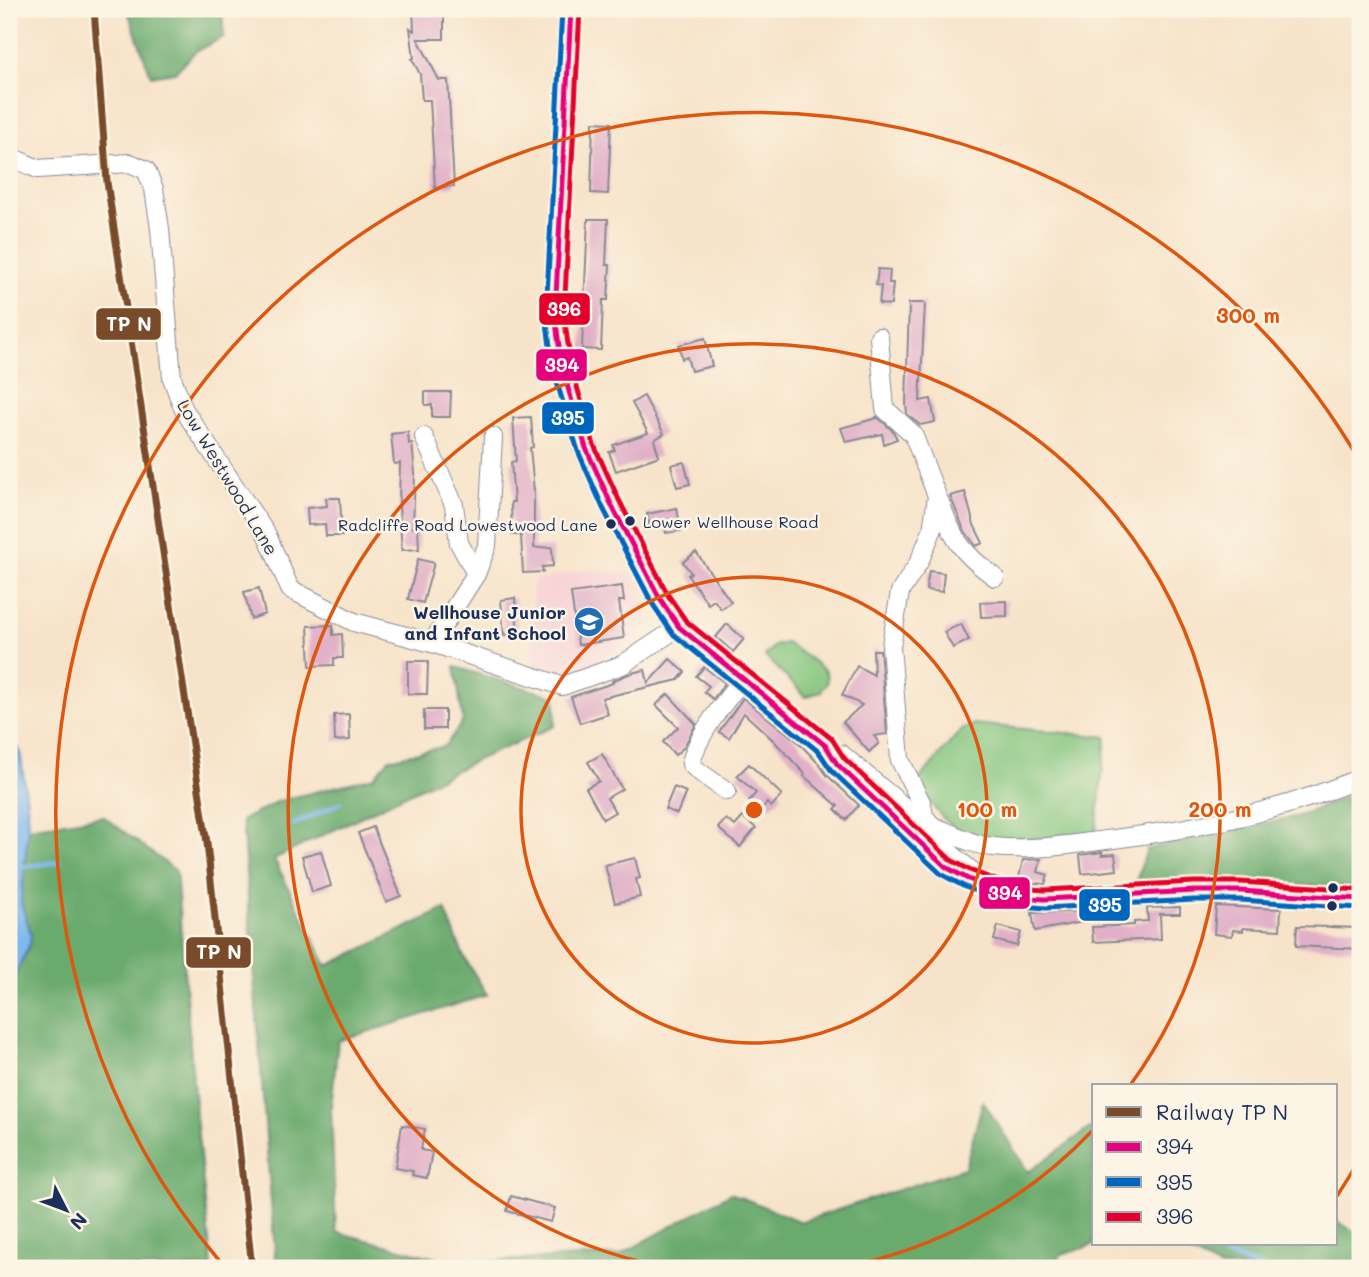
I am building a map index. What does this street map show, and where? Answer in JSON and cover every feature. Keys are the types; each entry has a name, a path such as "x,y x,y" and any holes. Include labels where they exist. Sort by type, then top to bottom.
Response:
{"street":[{"path":"571,9 555,315 562,368 586,449 660,599 679,626 826,746 865,772 910,812 972,844 1040,848 1134,836 1242,817 1324,794 1360,778"},
{"name":"Low Westwood Lane","path":"9,156 38,169 130,163 146,170 154,190 160,229 172,378 184,410 267,535 290,589 354,622 432,643 562,685 622,664 679,626"},
{"path":"879,337 885,409 913,434 950,530 970,560 995,577"},
{"path":"432,643 476,573 486,546 493,437"},
{"path":"425,438 454,505 459,543 476,573"},
{"path":"937,495 932,531 919,562 900,592 891,646 900,760 939,842 991,887"},
{"path":"727,791 691,764 697,747 718,713 743,680"},
{"path":"826,746 837,764 946,867 1015,897 1045,899 1241,891 1360,899"}],"shaded area":[{"name":"Wellhouse Junior and Infant School","path":"584,570 630,573 636,581 645,613 645,626 635,639 582,674 555,672 532,666 533,581"}],"green space":[{"path":"127,9 222,9 224,37 196,51 175,72 151,76"},
{"path":"786,643 826,672 827,683 821,691 806,697 765,656 774,646"},
{"path":"455,667 556,697 555,726 481,758 274,859 327,966 445,909 463,955 487,995 338,1041 331,1108 336,1232 455,1263 620,1255 731,1193 801,1222 965,1168 983,1101 1028,1172 1092,1128 1092,1246 1061,1254 1055,1268 276,1268 242,820 279,801 374,777 389,759 445,746 463,721"},
{"path":"974,724 1106,737 1096,832 1001,840 965,833 951,825 932,805 918,781 960,731"},
{"path":"1360,791 1360,887 1135,884 1147,849 1299,816"},
{"path":"103,816 176,871 196,1117 212,1268 9,1268 9,1032 17,970 30,944 31,934 21,903 28,828"},
{"path":"1338,1221 1360,1236 1360,1268 1220,1268 1176,1246 1338,1246"}],"water":[{"path":"9,739 20,751 27,803 28,828 21,903 31,934 30,944 17,970 9,1032"}],"building":[{"path":"413,9 444,9 444,39 418,39 439,80 448,80 454,186 435,188 430,100 422,100 420,74 412,59 410,28 414,31"},
{"path":"593,122 611,123 608,194 591,193"},
{"path":"588,219 608,219 606,265 610,265 608,300 603,300 601,350 582,349"},
{"path":"878,269 890,270 889,283 893,283 891,305 879,304 881,286 876,285"},
{"path":"909,303 925,303 920,401 931,399 935,422 920,425 907,414 906,404"},
{"path":"705,338 712,366 691,371 687,357 682,359 679,345"},
{"path":"425,392 451,392 450,417 432,417 432,405 425,405"},
{"path":"644,396 664,434 654,440 659,456 616,471 609,452 615,450 613,445 648,433 632,403"},
{"path":"876,416 893,431 897,439 884,444 882,434 846,442 841,428 877,418"},
{"path":"531,417 534,548 552,547 553,566 542,567 543,572 523,573 521,535 512,535 511,502 514,502 511,462 516,461 513,418"},
{"path":"408,432 415,473 413,528 418,527 419,549 402,550 400,463 394,464 391,434"},
{"path":"684,462 690,484 677,487 671,465"},
{"path":"965,492 974,525 983,543 976,546 964,530 950,496"},
{"path":"326,498 340,498 342,536 326,536 325,524 308,525 307,508 327,506"},
{"path":"677,508 681,531 666,533 665,525 650,528 647,514"},
{"path":"696,552 731,602 721,609 714,600 708,604 688,575 691,573 683,562"},
{"path":"418,559 434,563 423,603 408,599"},
{"path":"929,571 944,573 942,592 926,590"},
{"path":"622,586 624,601 619,601 624,638 578,645 571,593"},
{"path":"259,588 265,614 251,619 244,592"},
{"path":"515,598 518,634 504,635 501,600"},
{"path":"1007,601 1007,616 981,617 980,602"},
{"path":"727,624 744,639 733,652 716,637"},
{"path":"961,624 969,640 953,648 944,632"},
{"path":"333,625 333,635 342,634 343,658 334,658 334,665 310,666 308,626"},
{"path":"873,650 880,650 887,734 874,736 879,743 869,752 843,722 862,705 842,695 857,666 874,675"},
{"path":"670,659 685,672 678,680 602,698 608,714 580,723 571,697 645,670 648,683"},
{"path":"408,661 428,661 427,694 408,694"},
{"path":"704,667 725,683 713,699 704,692 709,686 696,676"},
{"path":"668,694 696,724 684,747 675,755 663,742 678,727 656,705"},
{"path":"743,698 798,742 827,775 859,805 846,820 835,809 838,806 804,776 774,741 744,713 729,738 719,732"},
{"path":"424,710 445,710 445,729 424,729"},
{"path":"349,714 350,740 335,741 334,715"},
{"path":"602,754 622,789 607,798 615,812 603,819 586,788 599,781 588,762"},
{"path":"749,764 782,795 771,807 767,803 760,811 749,801 756,793 737,776"},
{"path":"674,787 686,792 677,814 665,809"},
{"path":"743,817 756,828 740,847 718,828 726,819 735,826"},
{"path":"373,827 401,896 386,902 358,833"},
{"path":"321,851 331,886 312,892 302,856"},
{"path":"1102,852 1102,855 1115,854 1117,870 1082,874 1080,855"},
{"path":"635,858 640,878 636,879 640,897 615,903 605,865"},
{"path":"1041,859 1038,872 1048,875 1045,884 1018,882 1023,860"},
{"path":"1216,906 1281,909 1280,930 1243,928 1243,931 1233,930 1232,936 1214,934"},
{"path":"1180,907 1180,914 1160,914 1161,939 1093,942 1092,927 1134,925 1134,922 1148,921 1147,908"},
{"path":"1098,911 1099,919 1035,931 1032,913"},
{"path":"998,926 1021,932 1017,946 994,940"},
{"path":"1297,926 1360,928 1360,949 1296,946"},
{"path":"402,1125 425,1129 421,1150 432,1152 427,1178 412,1175 413,1171 395,1168"},
{"path":"511,1196 555,1208 551,1222 507,1211"}],"waterway":[{"path":"294,824 340,803"},
{"path":"19,867 60,862"},
{"path":"1199,1246 1262,1268"}],"transit line":[{"path":"94,9 107,182 207,843 252,1268"},
{"name":"395","path":"562,9 546,315 553,370 578,451 603,508 652,603 672,633 819,752 831,770 941,874 965,887 1013,905 1045,908 1194,900 1241,900 1359,908"},
{"name":"394","path":"571,9 555,315 562,368 586,448 611,504 660,599 679,627 826,746 837,764 946,867 968,879 1015,897 1045,899 1194,891 1241,891 1360,899"},
{"name":"396","path":"580,9 564,315 571,366 594,445 668,595 686,621 832,739 844,758 951,860 972,871 1017,888 1045,890 1194,882 1241,882 1360,890"}],"place":[{"name":"Lower Wellhouse Road","path":"630,521"},
{"name":"Radcliffe Road Lowestwood Lane","path":"611,524"},
{"name":"Wellhouse Junior and Infant School","path":"589,622"}]}
